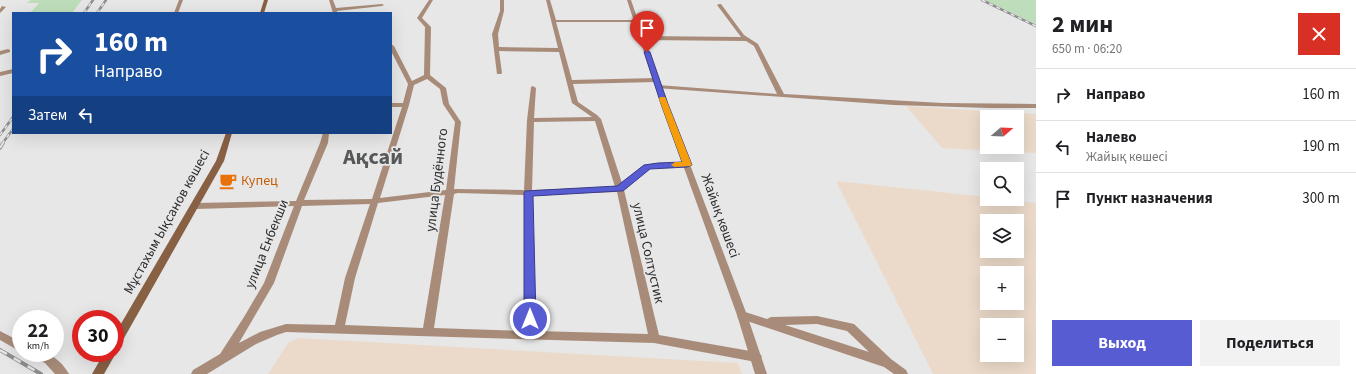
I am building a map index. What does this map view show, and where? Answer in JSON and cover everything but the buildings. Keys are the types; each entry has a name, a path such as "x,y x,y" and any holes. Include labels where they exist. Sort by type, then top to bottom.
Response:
{"main road":[{"path":"262,12 266,0"},
{"name":"Мұстахым Ықсанов көшесі","path":"124,329 196,206 220,161 229,134"},
{"path":"99,374 105,362"}],"street":[{"path":"176,12 181,0"},
{"path":"331,0 335,11 382,2 380,12"},
{"path":"411,84 427,76 428,27 419,18 431,0"},
{"path":"499,73 495,34 502,11 502,0"},
{"path":"548,0 575,103 598,119"},
{"name":"Жайық көшесі","path":"629,0 657,83 742,314 762,374"},
{"path":"719,5 742,36 756,45 782,95"},
{"path":"0,12 4,7"},
{"path":"554,21 637,22"},
{"path":"642,38 747,39"},
{"path":"339,329 350,278 406,105 411,84 392,48"},
{"path":"497,50 562,50"},
{"path":"0,53 8,51"},
{"path":"0,74 12,71"},
{"name":"улица Будённого","path":"427,76 443,88 446,104 457,119 450,191 428,333"},
{"path":"569,82 657,83 782,95 916,104 985,107 1036,106"},
{"path":"530,335 529,193 530,120 533,88"},
{"path":"392,105 406,105"},
{"path":"530,120 598,119"},
{"name":"улица Солтустик","path":"598,119 620,189 654,339"},
{"name":"улица Енбекши","path":"223,359 248,320 268,283 324,143 326,134"},
{"path":"196,206 375,200 450,191 529,193 620,189 647,167 658,165 687,165"},
{"path":"742,314 888,363"},
{"path":"765,321 817,320 850,327 888,363 902,374"},
{"path":"197,374 258,338 274,330 286,328 654,339 756,357"},
{"path":"0,335 12,342"},
{"path":"50,362 63,374"}],"shaded area":[{"path":"906,106 980,111 980,150 942,148"},
{"path":"1024,113 1036,114 1036,153 1024,152"},
{"path":"836,181 980,196 980,206 1024,206 1024,202 1036,203 1036,374 933,374"},
{"path":"299,338 738,363 742,374 268,374 289,342"}],"green space":[{"path":"31,0 82,0 73,12 31,12 39,3 27,3"},
{"path":"985,0 1036,0 1036,24"}],"railway":[{"path":"85,12 93,0"},
{"path":"98,12 106,0"},
{"path":"982,0 1036,26"},
{"path":"0,135 12,118"},
{"path":"2,144 12,130"},
{"path":"0,148 3,143"},
{"path":"0,350 41,374"}],"slow traffic":[{"path":"662,99 687,165 675,165"}],"place":[{"name":"Купец","path":"228,181"}],"district":[{"name":"Ақсай","path":"373,157"}],"route":[{"path":"530,319 529,193 620,189 647,167 658,165 687,165 664,104 647,52"}]}
